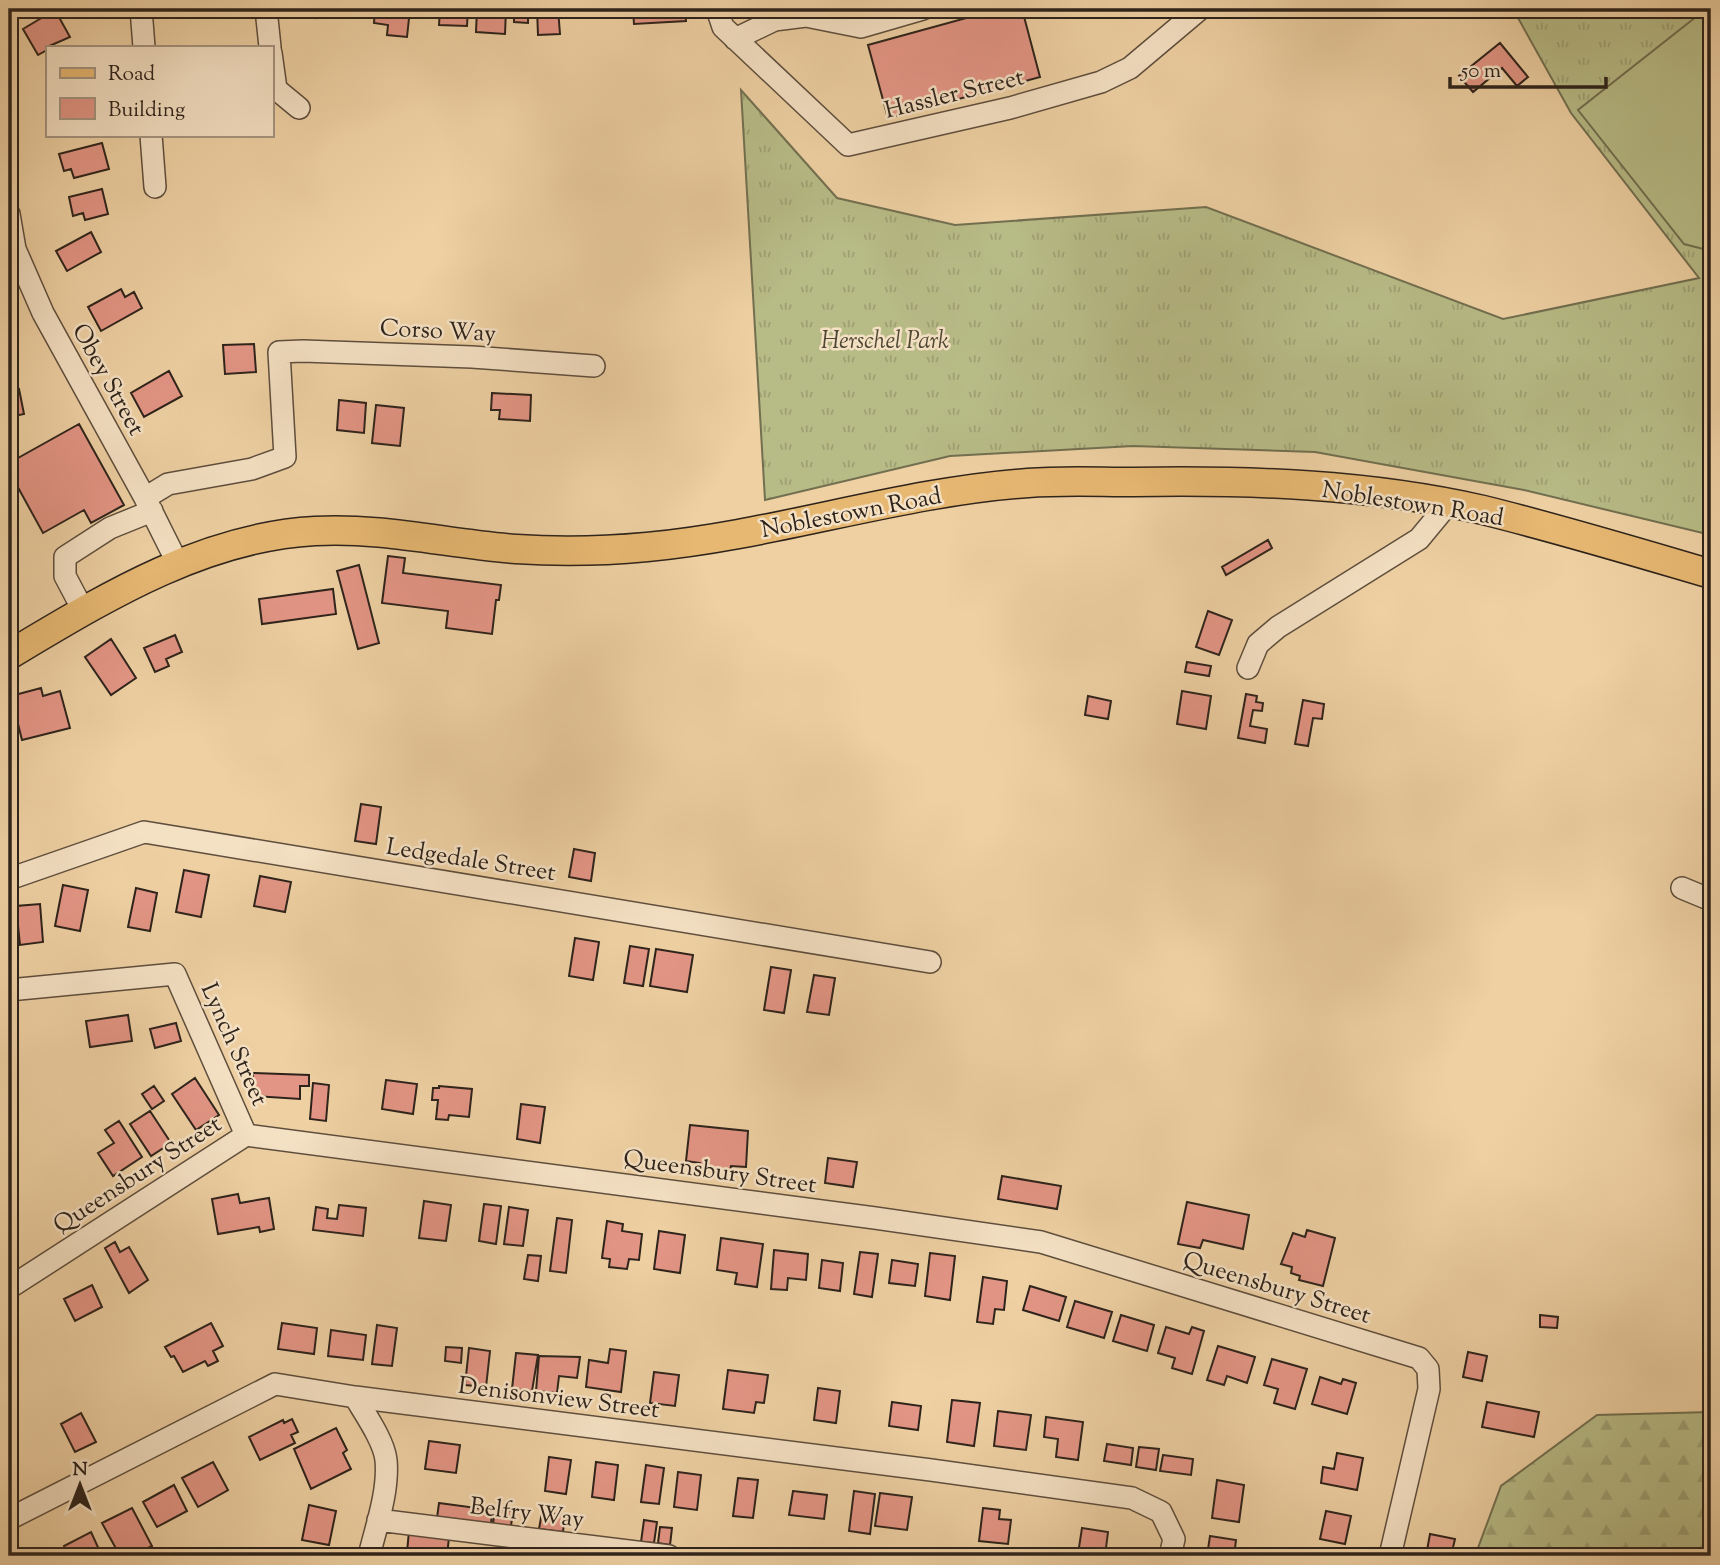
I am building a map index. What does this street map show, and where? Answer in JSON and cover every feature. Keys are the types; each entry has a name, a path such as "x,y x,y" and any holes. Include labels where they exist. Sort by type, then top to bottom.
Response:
{"main road":[{"name":"Noblestown Road","path":"9,655 83,610 178,564 240,542 315,531 418,536 515,549 584,551 648,547 717,538 953,492 1029,483 1191,481 1290,484 1368,491 1494,513 1711,574"}],"street":[{"path":"141,9 144,46"},
{"path":"266,9 270,46"},
{"path":"717,9 723,27 735,39 799,9"},
{"path":"774,20 806,16 861,27 923,9"},
{"name":"Hassler Street","path":"735,39 848,145 1010,108 1101,82 1130,68 1200,9"},
{"path":"273,67 276,89 299,107"},
{"path":"151,136 155,187"},
{"name":"Obey Street","path":"9,214 15,249 43,313 178,564"},
{"name":"Corso Way","path":"148,505 168,484 252,468 285,457 279,352 472,356 594,366"},
{"path":"1248,668 1258,644 1278,627 1419,540 1448,504"},
{"path":"83,610 65,576 65,557 148,505"},
{"name":"Ledgedale Street","path":"9,879 144,832 930,962"},
{"path":"1682,888 1711,900"},
{"name":"Lynch Street","path":"9,990 175,974 246,1135"},
{"name":"Queensbury Street","path":"9,1288 246,1135 1041,1242 1419,1358 1428,1369 1429,1389 1391,1556"},
{"name":"Denisonview Street","path":"9,1519 275,1384 355,1397 1132,1498 1161,1512 1174,1539 1170,1556"},
{"path":"355,1397 373,1428 386,1459 384,1489 369,1556"},
{"name":"Belfry Way","path":"378,1520 669,1556"}],"green space":[{"name":"Herschel Park","path":"1513,9 1711,9 1711,535 1524,490 1315,452 1133,446 950,456 765,500 741,90 837,198 955,225 1206,207 1503,319 1699,278 1571,113"},
{"path":"1706,9 1711,9 1711,251 1684,244 1578,110"},
{"path":"1711,1412 1711,1556 1475,1556 1501,1486 1597,1415"}],"building":[{"path":"295,9 317,9 316,18 294,15"},
{"path":"331,9 360,9 360,13"},
{"path":"375,9 410,9 407,37 387,35 388,25 374,23"},
{"path":"440,9 468,9 467,26 439,25"},
{"path":"477,9 506,9 505,34 476,32"},
{"path":"514,9 528,9 528,23 514,22"},
{"path":"537,9 558,9 560,34 538,35"},
{"path":"633,9 685,9 686,21 634,24"},
{"path":"999,9 1022,9 1040,77 888,118 868,45"},
{"path":"55,10 70,37 46,46 46,51 38,55 23,29"},
{"path":"1500,43 1528,77 1517,86 1502,68 1473,92 1459,76"},
{"path":"102,143 109,169 74,178 71,169 64,171 59,154"},
{"path":"102,189 108,214 85,220 83,213 73,216 69,197"},
{"path":"91,232 101,252 67,271 56,251"},
{"path":"121,289 125,297 134,292 142,308 101,331 88,307"},
{"path":"254,344 256,372 225,374 223,345"},
{"path":"169,371 182,396 144,417 131,393"},
{"path":"19,389 24,414 9,417 9,391"},
{"path":"492,393 531,395 530,421 499,419 500,410 491,410"},
{"path":"339,400 366,403 364,433 337,430"},
{"path":"376,405 404,408 400,446 372,443"},
{"path":"79,424 124,505 91,523 84,510 43,533 9,471 9,463"},
{"path":"1268,540 1272,548 1226,575 1222,567"},
{"path":"388,556 405,558 403,573 501,585 499,600 496,600 492,634 446,628 448,611 382,603"},
{"path":"359,565 379,643 358,649 337,571"},
{"path":"333,589 336,614 262,624 259,599"},
{"path":"1208,611 1232,620 1219,655 1196,647"},
{"path":"175,635 182,652 166,659 169,666 155,672 144,648"},
{"path":"111,639 136,678 111,695 85,657"},
{"path":"1187,662 1211,666 1209,676 1185,672"},
{"path":"41,688 43,696 60,691 70,728 22,740 11,696"},
{"path":"1182,691 1211,696 1206,729 1177,724"},
{"path":"1246,694 1257,696 1256,702 1263,703 1262,711 1253,710 1250,726 1267,729 1265,743 1238,738"},
{"path":"1088,696 1111,701 1108,719 1085,715"},
{"path":"1303,700 1324,704 1322,719 1313,718 1308,746 1295,744"},
{"path":"361,804 381,807 376,844 355,841"},
{"path":"574,849 595,853 591,881 569,877"},
{"path":"184,870 209,875 201,917 176,912"},
{"path":"260,876 291,882 285,912 254,906"},
{"path":"63,885 88,890 80,931 55,926"},
{"path":"136,888 157,893 150,931 128,927"},
{"path":"40,904 43,942 20,945 16,906"},
{"path":"9,936 16,961 9,963"},
{"path":"575,938 599,942 593,980 569,976"},
{"path":"630,946 649,949 643,986 624,983"},
{"path":"656,949 693,955 687,992 650,986"},
{"path":"771,967 791,970 784,1013 764,1010"},
{"path":"814,975 835,978 829,1015 807,1012"},
{"path":"128,1015 132,1041 90,1047 86,1021"},
{"path":"176,1023 181,1041 155,1048 150,1029"},
{"path":"253,1073 309,1075 309,1086 300,1086 300,1099 253,1096"},
{"path":"195,1078 219,1115 196,1130 172,1094"},
{"path":"386,1080 417,1084 413,1114 382,1109"},
{"path":"313,1083 329,1085 326,1121 310,1119"},
{"path":"154,1086 164,1101 152,1109 142,1094"},
{"path":"439,1086 472,1089 469,1117 449,1115 448,1120 436,1119 438,1100 432,1100 433,1088"},
{"path":"521,1104 545,1107 540,1143 517,1139"},
{"path":"150,1111 171,1143 151,1156 130,1124"},
{"path":"119,1121 142,1157 113,1176 98,1153 114,1143 105,1130"},
{"path":"690,1125 748,1131 746,1167 731,1166 730,1171 699,1168 700,1163 686,1161"},
{"path":"828,1158 857,1162 853,1187 825,1183"},
{"path":"1002,1176 1061,1186 1057,1209 998,1199"},
{"path":"238,1194 240,1203 269,1198 274,1229 260,1232 259,1227 218,1234 212,1199"},
{"path":"424,1201 451,1205 446,1241 419,1238"},
{"path":"1187,1202 1249,1215 1243,1249 1203,1240 1200,1248 1178,1244"},
{"path":"484,1204 501,1206 496,1244 479,1241"},
{"path":"339,1205 366,1208 363,1236 313,1230 316,1207 328,1209 327,1218 337,1219"},
{"path":"509,1207 528,1210 523,1246 504,1244"},
{"path":"557,1218 572,1220 566,1273 550,1271"},
{"path":"607,1221 623,1224 622,1231 642,1234 639,1260 629,1259 627,1269 609,1267 610,1259 602,1258"},
{"path":"1307,1230 1335,1238 1323,1286 1299,1280 1300,1276 1291,1273 1292,1267 1281,1264 1293,1233 1305,1237"},
{"path":"659,1231 685,1235 680,1273 654,1269"},
{"path":"9,1235 14,1236 12,1256 9,1255"},
{"path":"721,1238 763,1244 757,1287 735,1284 737,1273 717,1270"},
{"path":"115,1242 120,1252 129,1247 148,1280 129,1293 105,1248"},
{"path":"774,1250 808,1254 806,1280 788,1278 787,1290 771,1289"},
{"path":"860,1252 878,1254 872,1297 854,1294"},
{"path":"930,1253 955,1256 950,1300 925,1296"},
{"path":"528,1255 541,1256 538,1281 524,1279"},
{"path":"822,1260 843,1263 840,1291 819,1288"},
{"path":"892,1260 918,1264 915,1286 889,1283"},
{"path":"983,1277 1007,1281 1004,1310 995,1309 993,1324 977,1322"},
{"path":"92,1285 102,1307 75,1321 64,1299"},
{"path":"1030,1286 1066,1297 1059,1321 1023,1310"},
{"path":"1075,1301 1112,1312 1104,1338 1067,1327"},
{"path":"1121,1315 1154,1325 1147,1351 1113,1341"},
{"path":"1540,1315 1558,1317 1557,1328 1540,1327"},
{"path":"211,1323 223,1346 213,1351 218,1361 208,1366 205,1361 183,1372 165,1347"},
{"path":"282,1323 317,1328 314,1354 278,1349"},
{"path":"377,1325 397,1328 392,1366 372,1364"},
{"path":"1166,1327 1189,1334 1192,1327 1204,1331 1192,1374 1172,1368 1175,1358 1158,1353"},
{"path":"331,1330 366,1335 363,1360 328,1356"},
{"path":"1218,1346 1255,1357 1247,1383 1227,1376 1224,1385 1207,1380"},
{"path":"446,1347 462,1348 461,1363 445,1361"},
{"path":"469,1348 490,1351 486,1387 465,1385"},
{"path":"610,1349 626,1351 621,1392 586,1387 589,1360 608,1363"},
{"path":"1468,1352 1487,1356 1482,1381 1463,1377"},
{"path":"516,1353 538,1355 532,1391 512,1389"},
{"path":"539,1356 580,1357 577,1378 559,1376 557,1393 536,1391"},
{"path":"1272,1359 1307,1369 1295,1409 1274,1403 1278,1389 1264,1385"},
{"path":"728,1370 768,1375 764,1403 756,1402 754,1413 723,1409"},
{"path":"654,1372 679,1375 675,1406 650,1403"},
{"path":"1320,1377 1341,1384 1343,1379 1356,1383 1347,1414 1312,1404"},
{"path":"818,1388 840,1391 836,1423 814,1420"},
{"path":"952,1400 980,1403 974,1446 947,1442"},
{"path":"892,1402 921,1406 918,1430 889,1426"},
{"path":"1487,1402 1539,1412 1534,1437 1482,1427"},
{"path":"998,1411 1031,1415 1026,1450 994,1446"},
{"path":"81,1413 96,1442 75,1452 61,1424"},
{"path":"1046,1417 1083,1422 1078,1460 1056,1457 1058,1439 1044,1437"},
{"path":"292,1419 298,1432 291,1435 295,1443 260,1460 249,1437 283,1420 284,1423"},
{"path":"336,1428 347,1450 343,1453 351,1469 311,1489 294,1449"},
{"path":"429,1441 460,1445 456,1473 425,1469"},
{"path":"1107,1444 1133,1448 1131,1465 1104,1461"},
{"path":"1139,1447 1159,1449 1156,1470 1136,1467"},
{"path":"1337,1453 1363,1458 1357,1490 1321,1483 1323,1467 1334,1469"},
{"path":"1163,1455 1193,1459 1191,1475 1160,1471"},
{"path":"549,1457 571,1460 566,1494 545,1491"},
{"path":"213,1462 228,1490 198,1507 182,1478"},
{"path":"596,1462 618,1465 614,1500 592,1497"},
{"path":"646,1465 664,1468 659,1504 641,1502"},
{"path":"678,1472 701,1475 697,1510 674,1507"},
{"path":"738,1478 758,1480 753,1518 733,1516"},
{"path":"1217,1480 1244,1485 1239,1522 1212,1518"},
{"path":"174,1485 187,1511 157,1527 143,1502"},
{"path":"793,1491 827,1495 824,1519 789,1515"},
{"path":"854,1491 875,1494 870,1534 849,1531"},
{"path":"880,1493 912,1497 907,1530 875,1526"},
{"path":"439,1503 492,1510 491,1525 437,1518"},
{"path":"309,1505 336,1511 329,1545 302,1540"},
{"path":"132,1508 152,1546 132,1556 120,1556 102,1523"},
{"path":"983,1508 1000,1510 999,1519 1011,1520 1008,1544 979,1541"},
{"path":"495,1509 513,1511 511,1526 493,1524"},
{"path":"1326,1511 1351,1516 1345,1544 1320,1539"},
{"path":"542,1512 565,1515 563,1532 539,1529"},
{"path":"644,1520 657,1522 654,1543 641,1542"},
{"path":"660,1527 672,1528 670,1545 658,1543"},
{"path":"1082,1528 1108,1532 1105,1556 1078,1554"},
{"path":"409,1531 449,1537 447,1556 407,1552"},
{"path":"91,1532 102,1556 69,1556 64,1546"},
{"path":"1430,1534 1455,1539 1451,1556 1426,1556"},
{"path":"1210,1536 1236,1540 1234,1556 1207,1556"}]}
